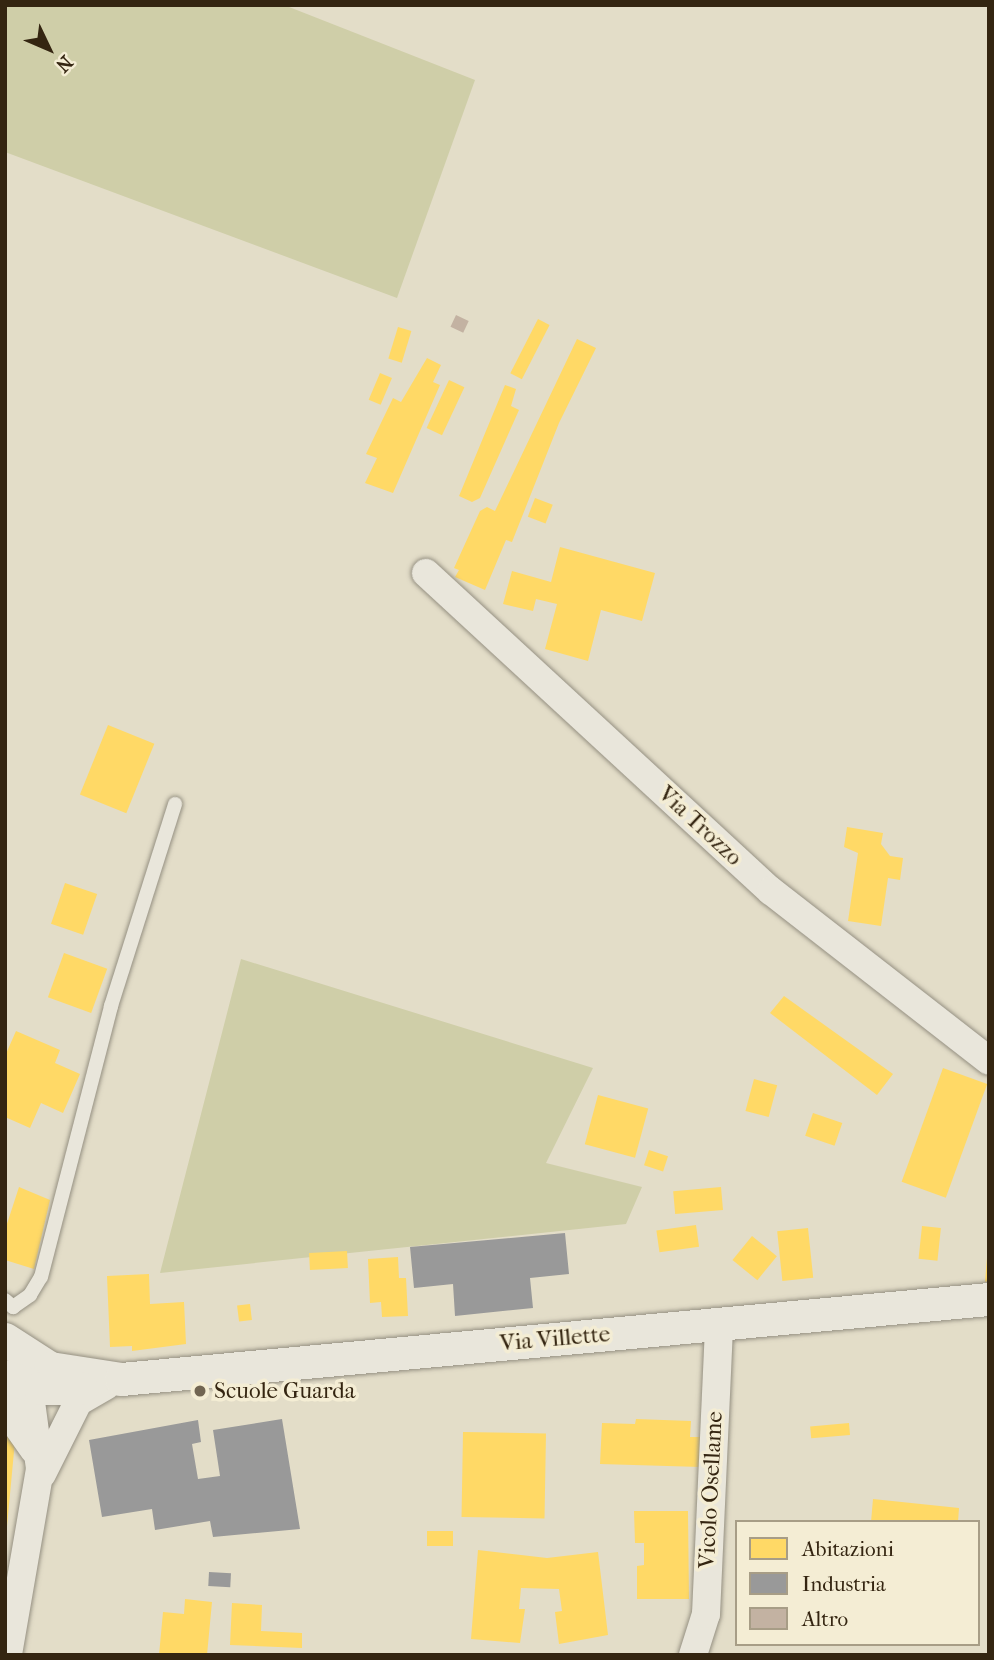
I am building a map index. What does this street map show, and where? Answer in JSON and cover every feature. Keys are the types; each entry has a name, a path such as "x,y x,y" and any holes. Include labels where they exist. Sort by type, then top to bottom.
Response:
{"street":[{"name":"Via Trozzo","path":"426,573 771,891 989,1061"},
{"name":"Via Villette","path":"5,1376 40,1388 72,1390 124,1378 989,1299"},
{"name":"Vicolo Osellame","path":"693,1655 706,1614 719,1324"},
{"name":"Via Villette","path":"5,1339 50,1368 124,1378"},
{"path":"40,1474 78,1402 93,1390 124,1378"},
{"path":"5,1385 31,1402 40,1474 8,1655"},
{"path":"5,1409 19,1423 40,1474"}],"lane":[{"path":"5,1300 13,1307 30,1295 41,1277 107,1019 175,804"}],"green space":[{"path":"5,5 284,5 475,80 397,298 5,152"},
{"path":"241,959 593,1068 546,1163 642,1187 626,1224 160,1273"}],"building: Abitazioni":[{"path":"538,319 550,325 522,379 510,373"},
{"path":"398,327 411,331 402,363 388,359"},
{"path":"577,339 596,348 559,423 512,542 506,540 485,590 455,577 459,570 454,568 480,511 487,507 495,511"},
{"path":"427,358 441,365 433,382 440,385 393,493 365,483 377,458 366,454 393,398 401,402"},
{"path":"380,373 392,378 381,405 369,400"},
{"path":"449,380 464,387 442,435 427,428"},
{"path":"505,385 516,389 511,406 519,410 480,498 472,502 459,496"},
{"path":"535,498 553,505 546,523 528,517"},
{"path":"560,547 655,573 642,621 601,610 588,661 545,649 557,604 536,599 533,611 503,604 512,571 551,582"},
{"path":"108,725 154,744 126,813 80,795"},
{"path":"847,827 883,833 881,844 890,856 903,858 900,880 888,878 881,926 848,921 858,853 844,847"},
{"path":"65,883 97,894 83,935 51,924"},
{"path":"64,953 107,969 91,1013 48,997"},
{"path":"784,996 893,1074 877,1095 770,1013"},
{"path":"16,1031 60,1050 55,1063 80,1074 63,1113 41,1103 30,1128 5,1117 5,1056"},
{"path":"943,1068 987,1084 946,1198 902,1182"},
{"path":"754,1079 777,1085 769,1117 745,1111"},
{"path":"598,1095 648,1108 635,1158 585,1144"},
{"path":"813,1113 842,1123 834,1146 805,1136"},
{"path":"649,1150 668,1156 663,1171 644,1165"},
{"path":"19,1187 50,1200 34,1269 5,1260 5,1230"},
{"path":"721,1187 723,1210 675,1214 673,1191"},
{"path":"696,1225 699,1247 659,1252 656,1231"},
{"path":"922,1226 941,1228 937,1261 919,1259"},
{"path":"808,1228 813,1278 782,1281 777,1231"},
{"path":"752,1236 777,1256 757,1280 732,1260"},
{"path":"347,1251 348,1268 310,1270 309,1253"},
{"path":"398,1257 399,1278 406,1278 408,1316 382,1317 381,1302 370,1303 368,1259"},
{"path":"987,1258 989,1281 985,1282"},
{"path":"149,1274 150,1304 184,1302 186,1344 132,1351 132,1346 110,1347 107,1276"},
{"path":"250,1304 252,1320 239,1321 237,1306"},
{"path":"636,1419 691,1421 690,1437 702,1437 701,1467 600,1464 602,1423 635,1424"},
{"path":"849,1423 850,1435 811,1438 810,1426"},
{"path":"16,1430 7,1526 5,1526 5,1432"},
{"path":"463,1432 546,1433 545,1518 462,1517"},
{"path":"873,1499 959,1508 958,1520 871,1520"},
{"path":"634,1511 688,1511 689,1599 637,1599 637,1566 644,1565 644,1543 635,1543"},
{"path":"427,1531 453,1531 453,1546 427,1546"},
{"path":"478,1550 547,1558 598,1552 608,1635 559,1644 555,1612 562,1611 559,1589 521,1588 519,1609 525,1609 520,1643 471,1639"},
{"path":"185,1599 212,1602 207,1655 159,1655 163,1612 184,1614"},
{"path":"232,1603 262,1605 261,1631 302,1633 302,1648 230,1645"}],"building: Industria":[{"path":"565,1233 569,1274 530,1278 533,1308 455,1316 453,1284 414,1288 410,1247"},
{"path":"282,1419 300,1529 213,1537 210,1521 155,1530 152,1509 102,1517 89,1440 198,1420 201,1442 192,1444 198,1479 220,1476 213,1430"},
{"path":"209,1572 231,1573 230,1587 208,1586"}],"building: Altro":[{"path":"456,315 469,321 463,333 451,327"}],"place":[{"name":"Scuole Guarda","path":"200,1391"}]}
